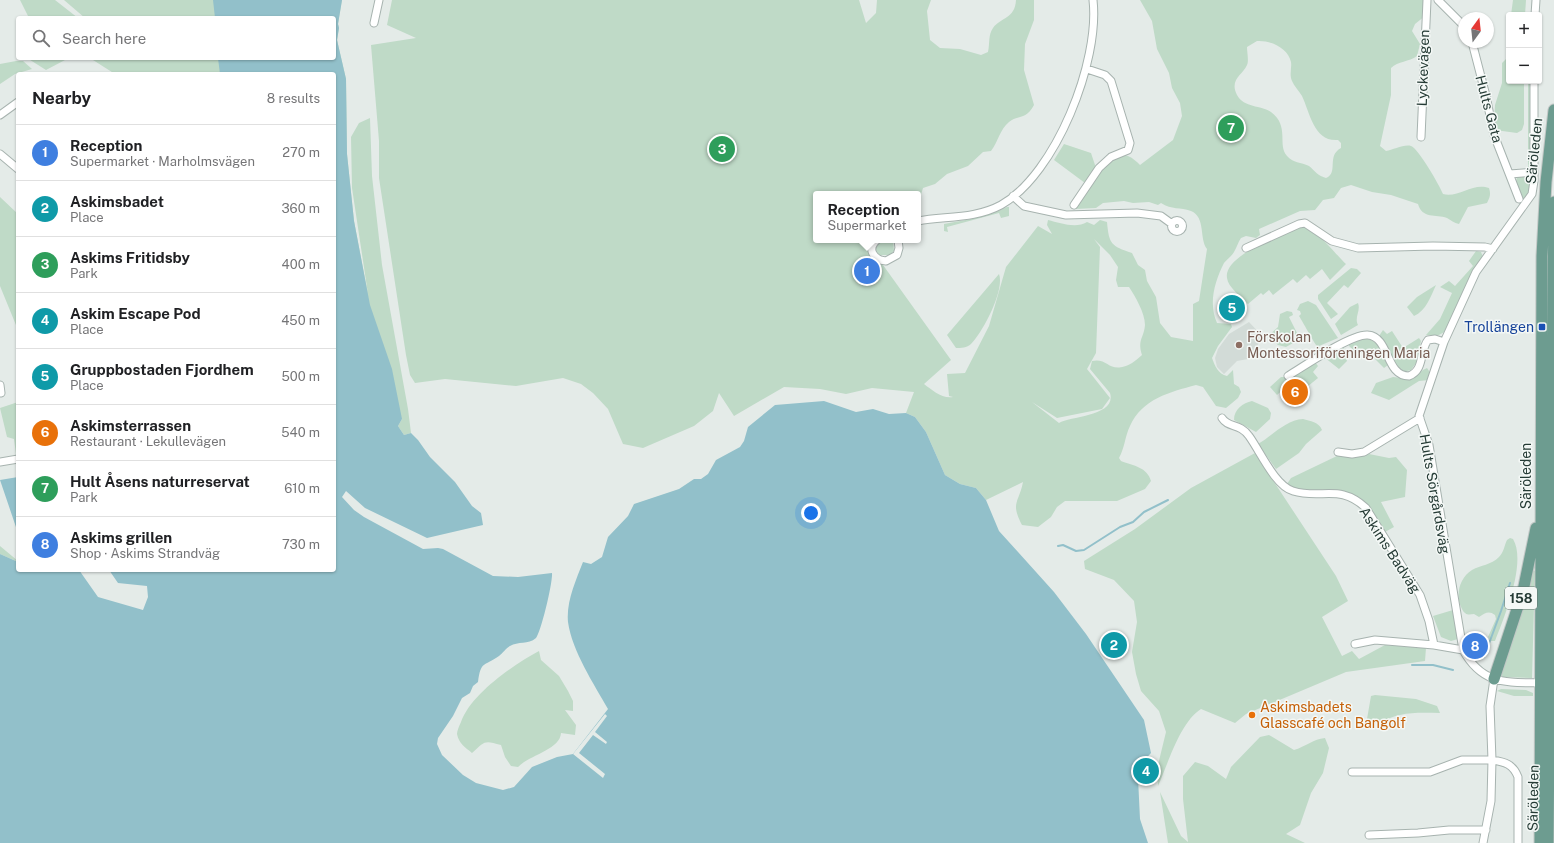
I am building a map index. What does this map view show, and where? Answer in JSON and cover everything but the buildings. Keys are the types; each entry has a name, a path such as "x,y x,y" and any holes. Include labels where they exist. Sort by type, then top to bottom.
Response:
{"main road":[{"name":"Säröleden","path":"1540,843 1548,683 1541,514 1542,250 1546,182 1554,110"},
{"name":"Säröleden","path":"1549,843 1548,683 1554,202"},
{"name":"158","path":"1494,679 1523,591 1536,530 1541,514"},
{"name":"158","path":"1549,843 1554,832"}],"street":[{"path":"374,23 379,0"},
{"path":"921,221 946,219 977,213 1001,204 1013,196 1037,172 1050,153 1064,126 1087,69 1093,36 1093,0"},
{"name":"Lyckevägen","path":"1421,137 1427,0"},
{"path":"1438,0 1458,20"},
{"path":"1535,12 1536,0"},
{"name":"Hults Gata","path":"1474,48 1484,87 1494,135 1519,198"},
{"path":"1074,205 1099,168 1112,157 1128,150 1130,143 1111,82 1105,75 1087,69"},
{"path":"1510,174 1534,172 1534,84"},
{"path":"0,115 16,103"},
{"path":"0,154 16,167"},
{"name":"Hults Sörgårdsväg","path":"1463,650 1429,445 1420,418 1421,408 1444,342 1471,280 1530,198 1533,188 1534,172"},
{"path":"1013,196 1024,206 1066,215 1137,213 1161,216 1172,224"},
{"path":"1246,248 1299,224 1305,223 1332,242 1350,247 1433,246 1480,247 1493,249"},
{"path":"873,243 872,253 877,259 886,261 897,255 898,243"},
{"path":"1288,376 1344,343 1358,336 1366,335 1378,340 1392,366 1398,373 1410,376 1418,370 1424,345 1428,340 1434,339 1444,342"},
{"path":"0,385 1,393"},
{"name":"Askims Badväg","path":"1222,418 1226,423 1244,430 1278,480 1287,488 1302,493 1345,494 1358,501 1366,508 1420,595 1429,621 1434,645"},
{"path":"1338,452 1352,454 1364,452 1420,418"},
{"path":"0,462 16,459"},
{"path":"1355,644 1374,640 1434,645 1463,650 1474,667 1481,674 1494,679 1509,682 1548,683"},
{"path":"1483,843 1491,801 1492,760 1490,706 1494,679"},
{"path":"1352,772 1430,772 1462,760 1492,760 1509,764 1518,777 1518,843"},
{"path":"1369,835 1449,830 1486,830"}],"shaded area":[{"name":"Förskolan Montessoriföreningen Maria","path":"1249,322 1263,337 1248,359 1237,361 1224,374 1217,367 1215,358 1218,349 1229,334"}],"green space":[{"path":"20,0 55,0 75,16 28,16"},
{"path":"64,0 342,0 337,40 346,79 347,154 354,221 368,294 352,188 351,137 359,123 370,118 372,176 382,265 411,433 404,435 398,426 402,419 336,396 336,72 112,72 93,60 336,60 336,16 83,16"},
{"path":"392,0 859,0 866,23 876,13 877,0 931,0 927,11 930,40 940,48 960,49 981,55 988,52 991,31 996,24 1013,11 1016,0 1034,0 1034,20 1025,44 1024,70 1034,105 1028,113 1006,125 991,151 983,152 968,166 947,174 935,184 923,188 921,194 921,191 813,191 813,243 893,243 894,251 890,255 881,255 883,265 951,360 924,384 937,394 945,397 953,397 949,396 947,374 965,373 989,326 1006,267 1038,226 1052,234 1047,225 1048,220 1073,225 1087,222 1094,225 1100,220 1107,222 1110,240 1112,243 1115,246 1132,253 1138,265 1145,270 1147,281 1156,297 1160,323 1171,337 1193,341 1193,304 1199,301 1207,249 1203,240 1201,223 1196,214 1183,209 1172,208 1161,203 1158,205 1149,202 1133,203 1124,201 1103,203 1096,208 1075,209 1104,166 1120,156 1128,156 1140,165 1173,140 1182,116 1180,103 1172,88 1169,73 1157,49 1152,21 1140,0 1428,0 1425,16 1415,24 1412,31 1420,44 1417,56 1391,68 1391,95 1380,146 1386,151 1405,146 1411,146 1414,148 1419,153 1438,183 1443,194 1455,194 1472,188 1483,187 1489,188 1490,196 1487,203 1468,207 1459,224 1447,218 1426,214 1420,209 1418,204 1391,195 1372,192 1351,185 1341,188 1334,198 1323,200 1315,210 1300,211 1259,229 1260,235 1256,238 1246,236 1241,238 1233,253 1224,263 1215,285 1213,300 1214,315 1217,323 1231,324 1232,327 1218,346 1212,358 1217,369 1224,375 1227,376 1233,370 1234,384 1239,387 1241,392 1238,398 1226,408 1216,406 1203,387 1196,385 1167,394 1149,403 1135,417 1130,426 1119,458 1121,461 1143,470 1149,476 1151,481 1145,489 1117,501 1065,501 1057,507 1051,517 1038,527 1022,525 1018,517 1016,503 1023,482 986,500 976,488 960,484 945,475 926,432 915,417 906,413 914,392 872,388 846,394 820,389 784,387 734,416 719,393 713,411 694,426 643,448 623,444 608,409 593,393 581,384 563,378 516,386 445,379 415,383 410,375 406,355 379,178 379,141 371,45 416,38 387,25","holes":["1257,41 1267,42 1278,46 1289,57 1291,62 1292,81 1302,96 1318,131 1323,136 1338,140 1341,143 1341,148 1334,155 1332,172 1330,176 1326,178 1319,175 1309,166 1294,161 1287,156 1284,152 1282,129 1277,117 1267,110 1244,102 1237,95 1235,90 1236,81 1248,63 1247,47","1094,239 1110,255 1118,267 1116,280 1118,287 1129,287 1142,310 1145,325 1140,342 1142,355 1132,363 1118,368 1102,361 1092,361 1090,369 1110,393 1110,398 1087,369 1096,353 1100,247","1110,398 1107,406 1100,411 1059,423 1032,402 1057,418 1102,409"]},
{"path":"1513,0 1526,0 1525,12 1511,12"},
{"path":"1506,59 1506,84 1524,84 1524,124 1522,130 1517,133 1495,130 1495,105 1502,83 1502,63"},
{"path":"30,60 65,60 46,70"},
{"path":"23,61 32,69 16,72 16,74 0,84 0,64"},
{"path":"1528,84 1532,84 1531,166 1528,169"},
{"path":"1064,144 1091,153 1096,168 1085,183 1054,160"},
{"path":"1521,175 1529,177 1531,180 1531,189 1524,200 1516,182 1517,177"},
{"path":"0,197 16,212 16,325 0,286"},
{"path":"1009,207 1009,216 1001,218 999,213 947,227 948,232 944,231 944,224 984,216"},
{"path":"1302,226 1307,227 1319,236 1346,264 1330,280 1322,269 1310,279 1306,275 1297,283 1293,279 1273,295 1269,290 1263,295 1261,293 1248,304 1230,285 1227,278 1228,269 1235,261 1257,246"},
{"path":"1476,251 1481,252 1483,257 1469,278 1446,331 1439,335 1426,335 1440,319 1452,293 1440,287 1449,281 1455,286 1473,266 1469,261"},
{"path":"1351,268 1357,269 1361,273 1348,288 1344,285 1327,303 1338,314 1331,319 1318,299 1318,295"},
{"path":"999,274 999,290 987,321 976,338 969,345 964,348 956,348 947,335"},
{"path":"1436,285 1425,307 1414,316 1407,307 1417,297"},
{"path":"1308,301 1316,305 1338,338 1319,346 1321,351 1313,341 1299,316 1301,314 1300,311 1297,310 1300,304"},
{"path":"1358,303 1358,325 1341,335 1335,324 1350,307"},
{"path":"1287,311 1292,312 1293,315 1289,317 1300,339 1286,347 1278,345 1268,336 1278,327 1280,314"},
{"path":"1383,330 1387,334 1392,331 1403,348 1419,338 1421,341 1416,363 1411,370 1403,372 1399,369 1379,336"},
{"path":"1361,338 1372,341 1379,346 1388,365 1384,368 1366,350 1363,353 1357,353 1349,346 1349,344"},
{"path":"1343,346 1347,361 1339,369 1324,357"},
{"path":"1315,362 1318,366 1313,372 1318,378 1302,391 1293,382 1292,378"},
{"path":"1427,368 1431,374 1429,380 1419,381 1389,400 1371,393 1376,383 1393,377 1412,379"},
{"path":"1281,377 1284,377 1289,384 1277,395 1270,387"},
{"path":"1252,401 1268,408 1271,413 1270,419 1256,432 1234,420 1237,410 1245,403"},
{"path":"16,403 16,454 14,439 7,437 0,408"},
{"path":"1303,419 1317,424 1322,430 1306,444 1299,453 1276,469 1258,444 1285,425"},
{"path":"1255,453 1336,576 1348,601 1322,617 1342,656 1352,651 1359,659 1385,645 1426,648 1425,661 1346,672 1246,714 1235,723 1201,709 1187,723 1181,733 1170,755 1158,786 1157,769 1166,732 1159,711 1141,691 1136,674 1132,652 1137,622 1134,601 1114,580 1085,569 1084,561 1135,529 1191,488"},
{"path":"1369,454 1389,458 1396,457 1407,470 1405,497 1381,502 1394,527 1385,532 1364,504 1351,495 1330,490 1301,489 1287,484 1291,478 1339,455 1355,457"},
{"path":"1510,538 1513,539 1517,549 1516,575 1513,590 1499,631 1495,641 1491,641 1488,637 1496,619 1495,615 1489,612 1479,617 1463,611 1459,599 1461,582 1468,573 1475,568 1493,562 1499,557 1507,540"},
{"path":"0,546 16,559 16,561 0,554"},
{"path":"1531,571 1535,571 1532,678 1503,677 1501,676"},
{"path":"1453,610 1458,639 1451,641 1441,637 1433,616"},
{"path":"539,651 541,660 559,676 573,701 573,711 565,710 576,725 575,735 561,733 559,739 550,748 529,759 518,767 511,766 505,757 501,745 488,742 482,744 472,753 461,743 457,734 466,711 483,691 494,681 517,664"},
{"path":"1501,689 1526,690 1533,693 1533,696 1514,696 1497,691"},
{"path":"1375,695 1416,699 1437,706 1440,713 1405,714 1361,728 1367,719 1371,696"},
{"path":"1269,735 1294,750 1325,738 1329,748 1323,773 1311,793 1300,825 1286,834 1305,843 1168,843 1160,792 1181,836 1188,842 1183,799 1183,776 1195,762 1208,766 1226,779 1231,767 1260,737"}],"water":[{"path":"213,0 342,0 337,40 346,79 347,154 354,221 370,305 392,369 402,419 398,426 404,435 411,433 430,457 455,482 472,506 481,513 483,525 427,538 365,508 346,491 342,497 354,510 364,517 423,549 443,549 493,576 518,577 552,573 551,586 546,607 541,627 536,638 530,642 510,646 499,656 482,667 478,682 473,686 470,693 462,698 453,716 438,738 437,744 442,755 463,775 476,783 503,790 514,787 532,767 557,757 573,754 608,709 579,656 570,633 568,614 572,591 583,562 591,564 602,557 608,537 628,516 634,504 679,489 694,479 701,479 708,474 716,460 740,447 744,441 748,427 775,405 824,401 856,412 873,409 889,414 906,413 915,417 926,432 945,475 960,484 976,488 986,500 999,531 1054,592 1086,634 1144,720 1151,753 1139,766 1138,778 1140,819 1148,843 0,843 0,554 16,561 16,572 80,572 98,597 143,610 148,597 147,586 118,583 110,572 336,572 336,72 220,72 218,60 336,60 336,16 215,16"},
{"path":"16,477 16,527 0,480"}],"pier":[{"path":"605,714 607,716 595,732 607,742 606,744 593,735 579,753 605,774 603,778 573,754"}],"waterway":[{"path":"1058,546 1063,545 1076,551 1084,550 1120,527 1133,522 1144,512 1168,500"},
{"path":"1484,657 1510,583"},
{"path":"1412,665 1433,665 1453,670"}],"place":[{"name":"Hult Åsens naturreservat","path":"1231,128"},
{"name":"Askims Fritidsby","path":"722,149"},
{"name":"Reception","path":"867,271"},
{"name":"Gruppbostaden Fjordhem","path":"1232,308"},
{"name":"Trollängen","path":"1542,327"},
{"name":"Förskolan Montessoriföreningen Maria","path":"1239,345"},
{"name":"Askimsterrassen","path":"1295,392"},
{"name":"Askimsbadet","path":"1114,645"},
{"name":"Askims grillen","path":"1475,646"},
{"name":"Askimsbadets Glasscafé och Bangolf","path":"1252,715"},
{"name":"Askim Escape Pod","path":"1146,771"}]}
